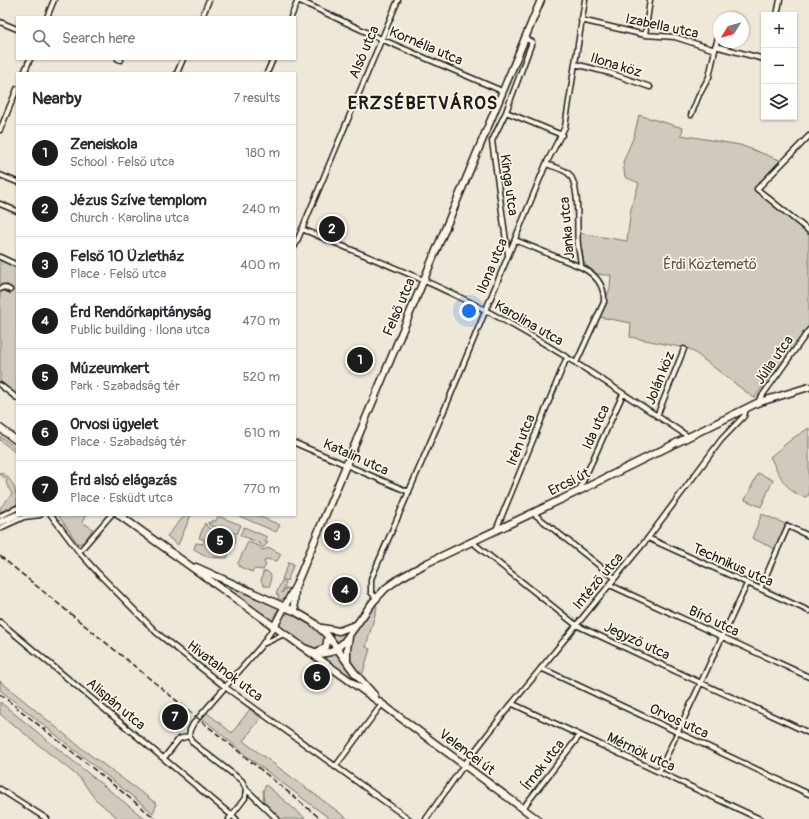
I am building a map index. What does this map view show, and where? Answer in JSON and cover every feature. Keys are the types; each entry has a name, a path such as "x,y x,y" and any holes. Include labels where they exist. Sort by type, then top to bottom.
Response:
{"main road":[{"name":"Felső utca","path":"274,627 296,585 541,0"},
{"name":"Ercsi út","path":"350,635 376,598 391,584 406,574 757,403 809,387"},
{"path":"0,428 16,440"},
{"path":"0,522 16,515"},
{"path":"120,516 382,704"},
{"path":"178,558 228,583 296,612 319,626 332,631 339,631 357,624"},
{"name":"Felső utca","path":"296,585 294,602 296,612"},
{"path":"319,626 347,663 382,704"},
{"path":"304,648 316,653 324,654 337,648 350,635"},
{"path":"347,663 347,649 350,635"},
{"path":"316,653 326,647 328,636"},
{"name":"Velencei út","path":"382,704 538,819"}],"street":[{"path":"47,16 54,0"},
{"path":"202,16 209,0"},
{"path":"291,16 298,0"},
{"name":"Kornélia utca","path":"298,0 381,39 502,91"},
{"name":"Alsó utca","path":"296,243 398,0"},
{"name":"Ilona utca","path":"376,598 371,592 370,579 546,164 565,127 585,0"},
{"path":"645,35 650,0"},
{"path":"778,12 780,0"},
{"name":"Izabella utca","path":"581,20 645,35 675,37 713,47"},
{"path":"0,22 16,29"},
{"path":"524,38 532,42 506,112 562,135"},
{"path":"691,115 699,95 707,82 715,48"},
{"name":"Izabella utca","path":"715,48 761,58"},
{"path":"24,72 30,60"},
{"path":"178,72 184,60"},
{"path":"267,72 273,60"},
{"name":"Ilona köz","path":"574,64 604,71 650,87"},
{"path":"0,130 2,120 16,91"},
{"name":"Kinga utca","path":"506,112 492,141 508,256"},
{"path":"809,136 757,189 809,231"},
{"name":"Janka utca","path":"546,164 563,170 569,174 574,181 577,205 578,247 581,267 595,276 604,294 604,302 576,364"},
{"path":"0,174 16,182"},
{"path":"0,204 16,211"},
{"name":"Karolina utca","path":"302,228 423,280 485,310 567,357 689,437"},
{"path":"515,240 581,267"},
{"path":"0,257 16,265"},
{"path":"0,289 4,287 10,290"},
{"name":"Júlia utca","path":"757,403 809,330"},
{"name":"Jolán köz","path":"657,416 684,349"},
{"name":"Irén utca","path":"496,531 567,357"},
{"path":"0,385 16,397"},
{"name":"Ida utca","path":"579,491 623,394"},
{"name":"Intéző utca","path":"426,819 464,765 541,668 648,538 685,486 741,418 746,409"},
{"name":"Katalin utca","path":"296,443 408,492"},
{"path":"0,516 16,508"},
{"path":"533,513 615,578"},
{"path":"0,528 24,517 32,516"},
{"name":"Hivatalnok utca","path":"53,516 79,552 157,633 225,687 409,819"},
{"path":"79,552 110,516"},
{"path":"760,589 788,526 809,536"},
{"name":"Technikus utca","path":"648,538 809,611"},
{"name":"Jegyző utca","path":"472,542 576,625 809,733"},
{"path":"659,772 747,584"},
{"name":"Bíró utca","path":"610,585 809,677"},
{"name":"Alispán utca","path":"0,622 164,758 231,817 236,819"},
{"path":"274,627 261,646 192,725 189,736 193,743 242,781 246,789 277,819"},
{"path":"261,646 274,637 284,634"},
{"name":"Orvos utca","path":"541,668 809,794"},
{"path":"335,766 382,704"},
{"name":"Mérnök utca","path":"513,704 760,819"},
{"name":"Írnok utca","path":"523,808 580,735"},
{"path":"164,758 179,739 189,736"},
{"path":"0,789 47,819"},
{"path":"231,817 245,798 246,789"}],"green space":[{"name":"Érdi Köztemető","path":"639,115 683,128 681,135 740,145 780,160 755,189 809,233 809,327 754,398 690,349 630,337 631,323 599,317 610,288 611,275 603,275 592,272 584,263 580,251 578,233 627,241 631,209 639,183 625,177 623,162 634,136"},
{"path":"0,257 16,265 16,397 0,385"},
{"path":"809,428 809,495 805,497 792,491 783,481 770,457 793,438"},
{"path":"0,436 16,448 16,453 0,440"},
{"path":"0,472 11,481 15,490 16,505 0,512 0,508 12,494 6,483 7,480 0,474"},
{"path":"758,473 773,480 761,507 745,500"},
{"path":"762,514 788,525 777,550 752,538"},
{"path":"59,516 85,516 82,522 93,529 84,542 78,544"},
{"path":"184,516 191,516 178,545 167,536"},
{"path":"218,516 241,525 237,534 209,525 208,522 211,523 212,520 216,521"},
{"path":"239,516 258,516 280,525 276,532"},
{"path":"205,523 208,528 223,530 236,536 235,543 227,558 208,557 194,549 196,543 203,544 205,540 199,538"},
{"path":"244,527 267,537 265,542 268,543 263,548 259,543 240,535"},
{"path":"248,542 259,546 262,550 270,548 281,554 277,561 266,559 264,562 266,565 263,570 255,569 252,572 240,567 238,563"},
{"path":"289,562 294,564 287,581 282,579"},
{"path":"267,571 271,575 270,586 264,586 261,581 263,572"},
{"path":"205,574 280,608 276,612 272,623"},
{"path":"282,580 286,583 282,593 285,589 292,588 288,596 277,602 279,596 276,594"},
{"path":"375,603 377,607 366,647 370,649 361,679 348,659 352,634"},
{"path":"292,613 311,624 324,636 324,645 315,649 289,635 281,627 279,622 283,615"},
{"path":"346,633 338,644 330,635"},
{"path":"336,651 363,687 319,657"},
{"path":"0,681 85,751 157,804 153,813 0,690"},
{"path":"0,702 145,819 119,819 95,799 80,778 0,714"},
{"path":"250,709 261,718 243,741 348,819 330,819 248,757 201,717 206,712 232,733"},
{"path":"266,785 306,819 279,819 264,804 263,791"}],"railway":[{"path":"0,556 321,819"},
{"path":"0,694 156,819"}],"place":[{"name":"Jézus Szíve templom","path":"332,229"},
{"name":"Zeneiskola","path":"360,360"},
{"name":"Felső 10 Üzletház","path":"337,536"},
{"name":"Múzeumkert","path":"220,541"},
{"name":"Érd Rendőrkapitányság","path":"345,590"},
{"name":"Orvosi ügyelet","path":"317,677"},
{"name":"Érd alsó elágazás","path":"175,717"}],"district":[{"name":"ERZSÉBETVÁROS","path":"423,103"}]}
